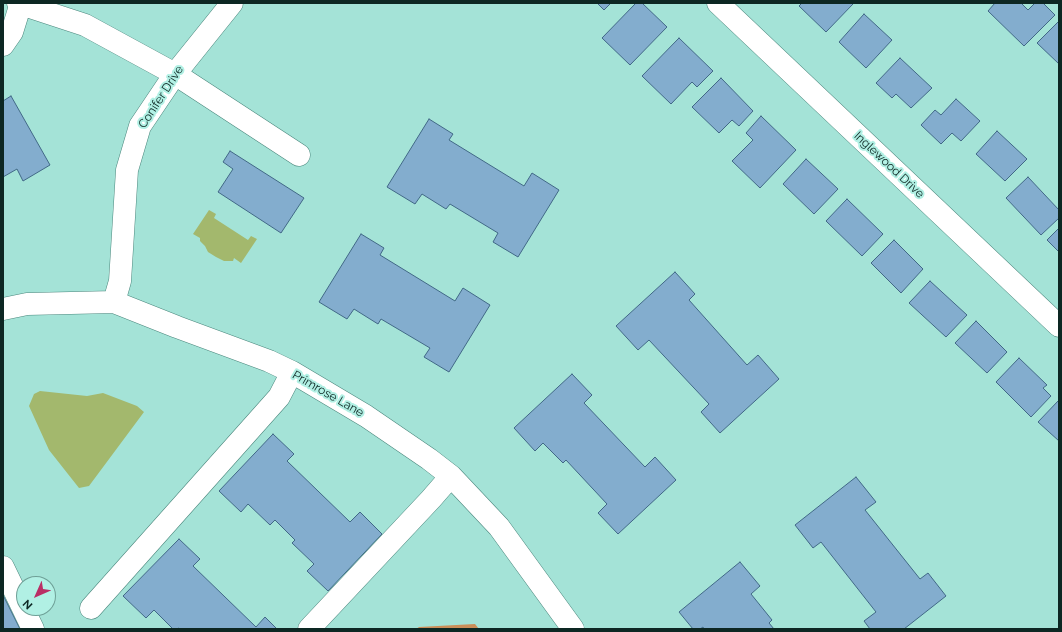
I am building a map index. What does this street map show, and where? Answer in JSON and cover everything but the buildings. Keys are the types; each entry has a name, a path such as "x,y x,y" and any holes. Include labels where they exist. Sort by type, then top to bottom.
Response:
{"street":[{"path":"18,3 85,25 175,74 299,155"},
{"path":"3,45 12,32 21,3"},
{"name":"Conifer Drive","path":"114,302 120,281 127,170 140,126 175,74 232,3"},
{"name":"Inglewood Drive","path":"718,3 1059,326"},
{"name":"Primrose Lane","path":"3,309 27,304 114,302 176,327 269,361 292,372 366,416 429,459 450,476 499,527 573,629"},
{"path":"91,608 279,397 292,372"},
{"path":"309,629 431,499 450,476"},
{"path":"3,567 32,629"}],"shaded area":[{"path":"209,210 216,214 214,218 248,240 251,236 257,239 241,263 234,258 233,261 224,261 216,257 208,252 200,241 200,238 193,234"},
{"path":"40,391 87,396 103,393 137,406 144,412 89,486 79,488 49,450 29,406 34,394"},
{"path":"475,624 479,629 416,629 419,627"}]}
